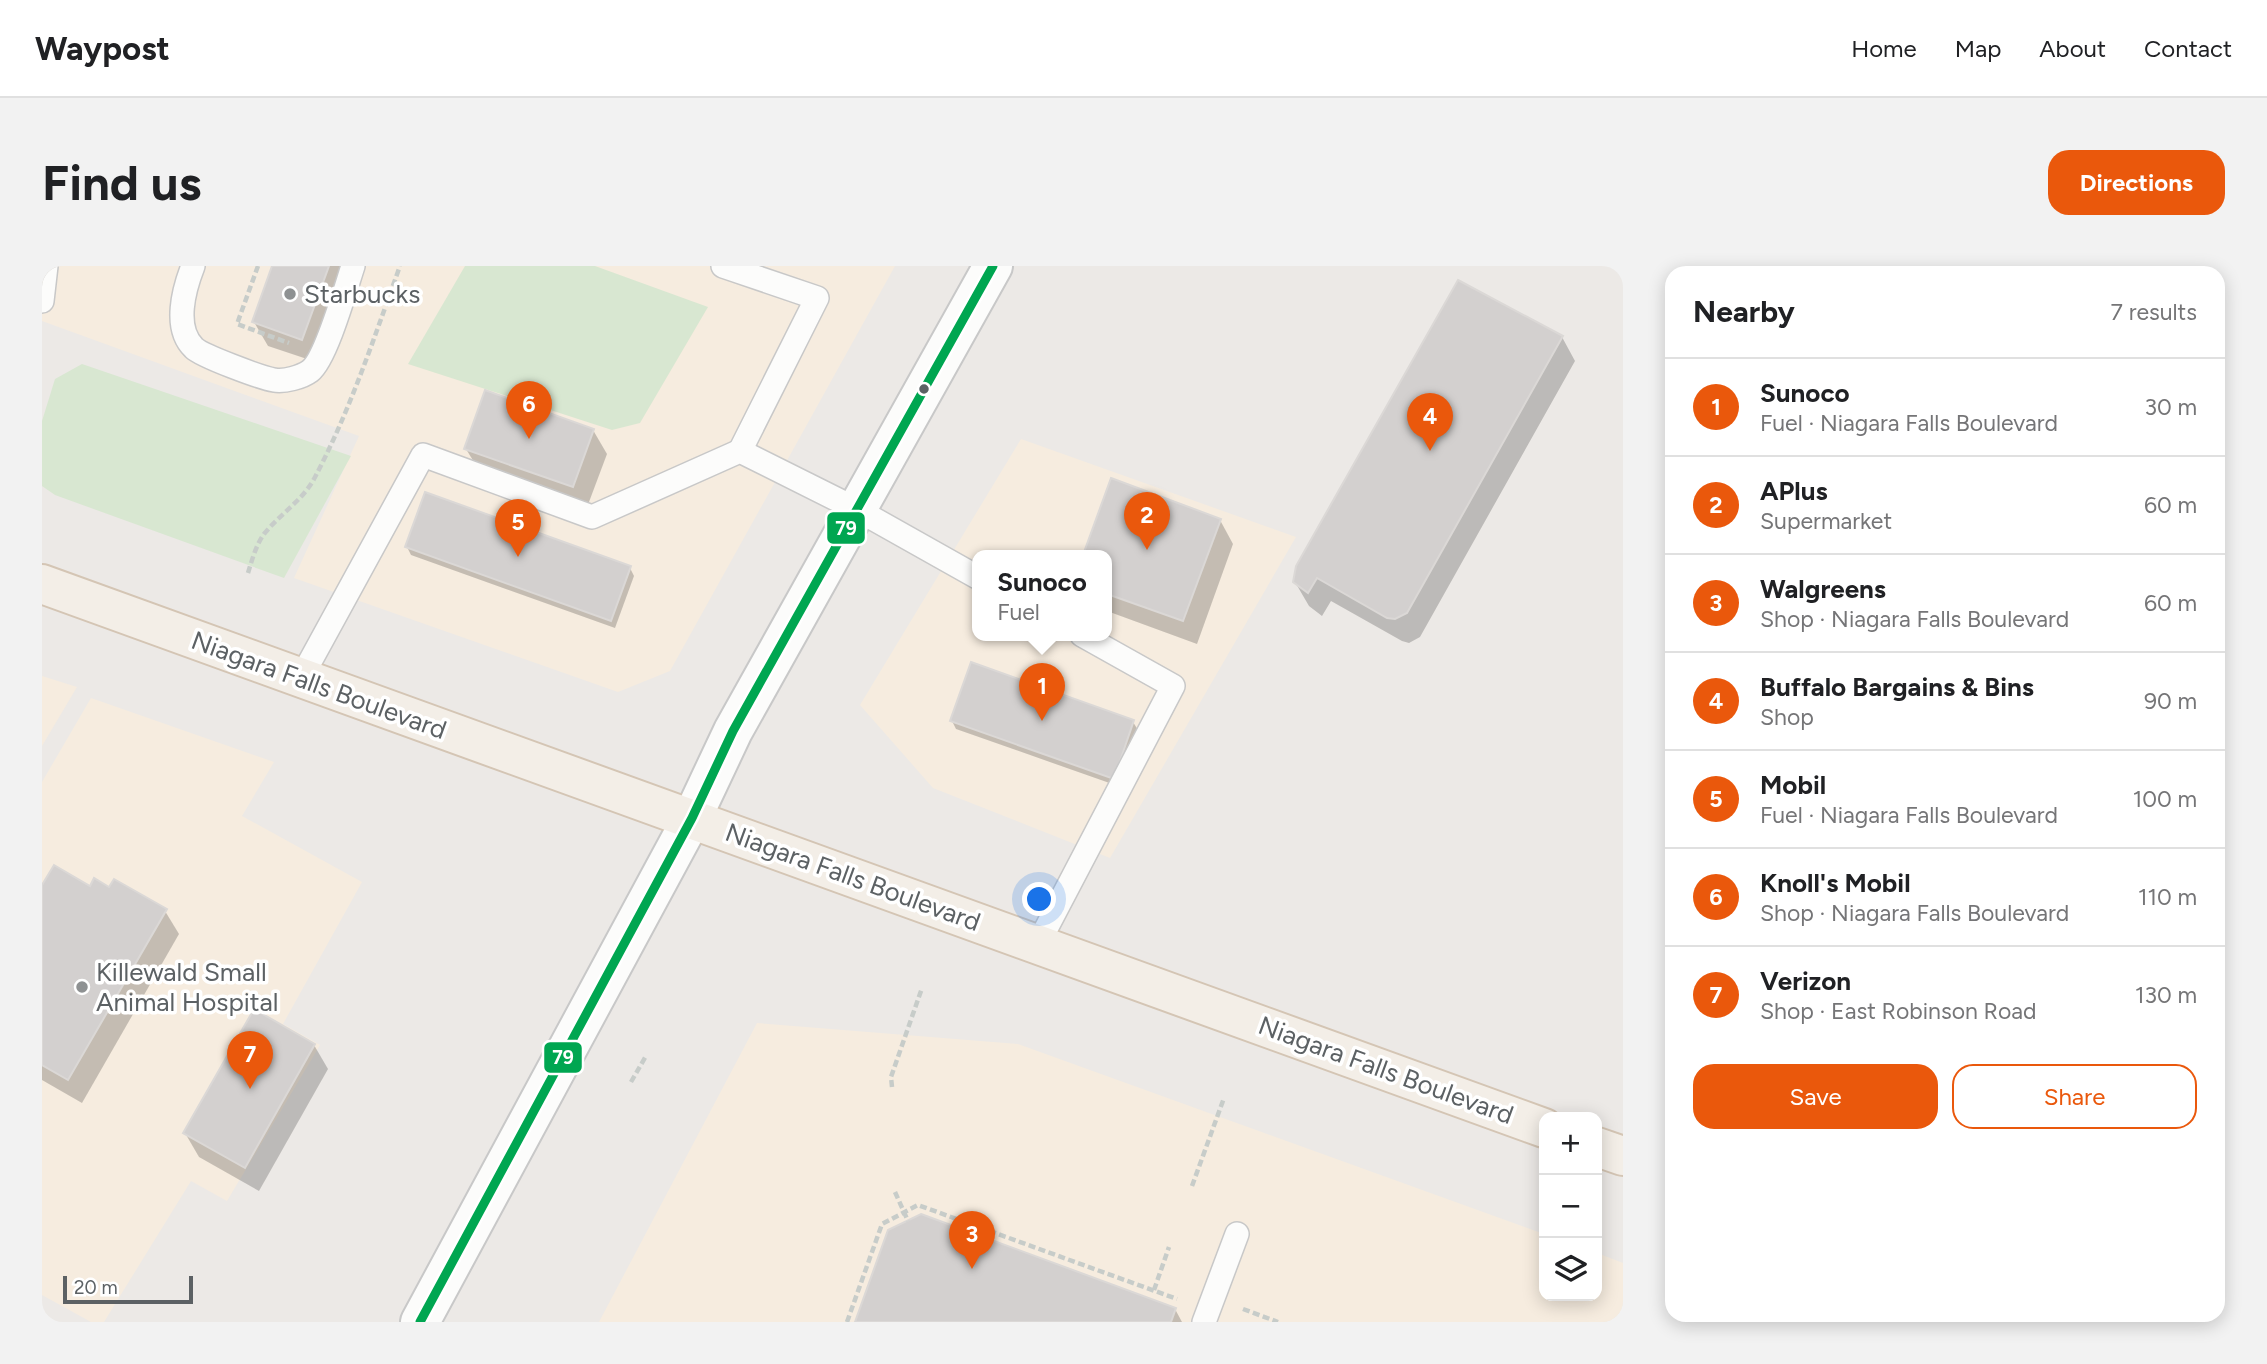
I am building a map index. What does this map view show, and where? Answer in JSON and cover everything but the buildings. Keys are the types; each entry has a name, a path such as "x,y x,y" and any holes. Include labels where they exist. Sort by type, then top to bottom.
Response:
{"main road":[{"path":"420,1322 692,818 733,731 993,266"},
{"name":"Niagara Falls Boulevard","path":"42,584 1539,1126"},
{"path":"1602,1149 1623,1156"}],"lane":[{"path":"42,301 46,266"},
{"path":"193,266 181,307 183,327 193,348 210,357 275,380 292,378 311,370 322,355 353,266"},
{"path":"301,678 423,455 592,517 740,451 817,298 723,266"},
{"path":"740,451 856,509 972,574"},
{"path":"1038,944 1173,686 1093,641"},
{"path":"1204,1322 1237,1234"}],"path":[{"path":"258,266 237,324 298,346"},
{"path":"248,573 263,535 305,493 313,481 348,406 400,266"},
{"path":"353,366 362,370"},
{"path":"892,1087 891,1077 922,988"},
{"path":"631,1082 646,1056"},
{"path":"1192,1186 1224,1098"},
{"path":"895,1192 908,1221"},
{"path":"847,1322 882,1224 918,1205 1178,1299"},
{"path":"1154,1290 1169,1247"},
{"path":"1239,1308 1278,1322"}],"shaded area":[{"path":"42,266 895,266 670,671 618,692 294,578 359,436 42,321"},
{"path":"1021,439 1296,537 1110,858 933,788 860,705"},
{"path":"42,676 77,687 42,746"},
{"path":"91,698 274,762 242,816 362,882 283,1024 320,1045 227,1201 191,1181 104,1322 91,1322 42,1295 42,782"},
{"path":"757,1023 1018,1044 1539,1232 1539,1301 1602,1301 1602,1255 1623,1263 1623,1322 599,1322"}],"green space":[{"path":"465,266 595,266 708,307 640,423 612,430 408,364"},
{"path":"82,364 351,456 284,578 55,495 42,486 42,421 55,379"}],"transit line":[{"name":"79","path":"420,1322 692,818 733,731 993,266"}],"place":[{"name":"Starbucks","path":"290,294"},
{"name":"Knoll's Mobil","path":"529,439"},
{"name":"Buffalo Bargains & Bins","path":"1430,451"},
{"name":"APlus","path":"1147,550"},
{"name":"Mobil","path":"518,557"},
{"name":"Sunoco","path":"1042,721"},
{"name":"Killewald Small Animal Hospital","path":"82,987"},
{"name":"Verizon","path":"250,1089"},
{"name":"Walgreens","path":"972,1269"}]}
